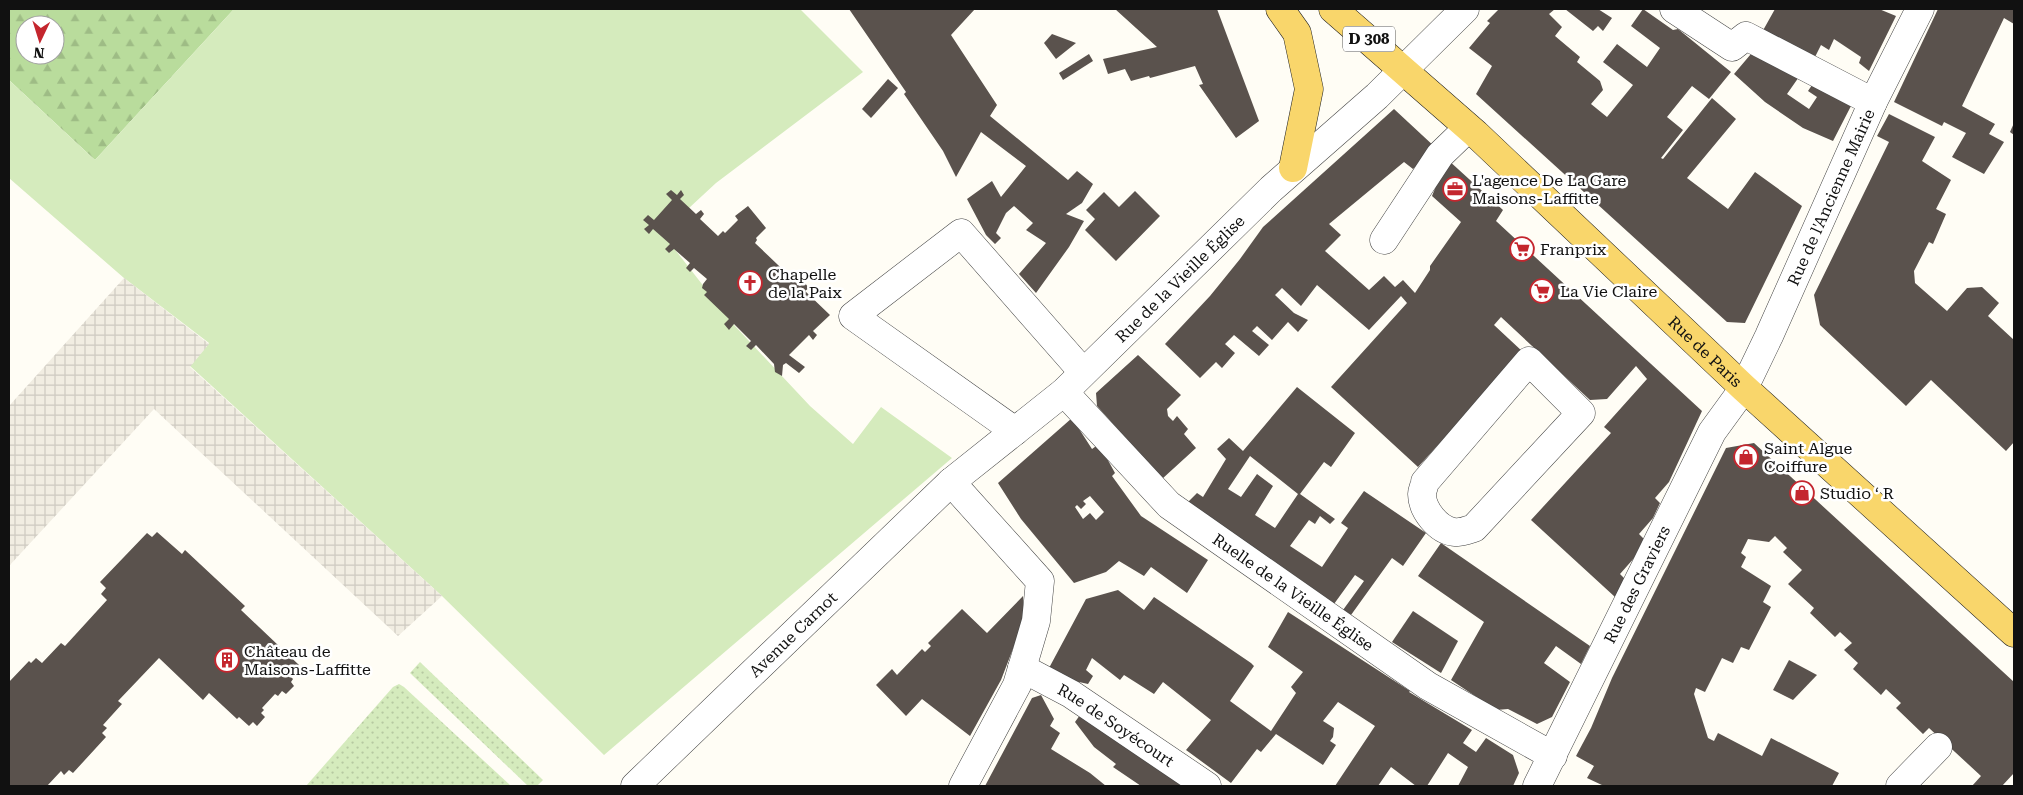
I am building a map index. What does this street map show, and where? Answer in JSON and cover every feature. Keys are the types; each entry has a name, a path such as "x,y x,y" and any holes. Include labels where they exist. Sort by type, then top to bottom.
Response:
{"main road":[{"path":"1280,9 1297,33 1309,89 1293,168"},
{"name":"Rue de Paris","path":"1333,9 1468,128 1744,388 2014,633"}],"street":[{"name":"Rue de la Vieille Église","path":"951,482 1064,392 1293,168 1378,96 1466,9"},
{"path":"1674,9 1732,47 1746,36 1874,102"},
{"name":"Rue de l'Ancienne Mairie","path":"1744,388 1874,102 1920,9"},
{"path":"1384,240 1440,154 1468,128"},
{"path":"1015,431 853,316 961,234 1083,372"},
{"path":"1529,361 1581,413 1474,528 1453,532 1440,526 1434,521 1426,507 1422,494 1426,482 1529,361"},
{"name":"Rue des Graviers","path":"1541,785 1553,756 1712,432 1744,388"},
{"name":"Ruelle de la Vieille Église","path":"1064,392 1169,505 1428,686 1553,756"},
{"path":"951,482 1040,581 1036,621 1017,685 963,786"},
{"name":"Avenue Carnot","path":"635,786 951,482"},
{"name":"Rue de Soyécourt","path":"1022,668 1071,694 1207,786"},
{"path":"1900,786 1938,747"}],"green space":[{"path":"9,9 234,9 95,160 9,80"},
{"path":"234,9 800,9 863,72 716,183 662,233 734,325 810,406 853,444 881,407 952,458 604,755 442,596 190,366 209,343 124,278 9,178 9,80 95,160"},
{"path":"420,662 543,780 537,786 528,786 410,673"},
{"path":"399,684 511,786 306,786 393,687"}],"shaded area":[{"path":"124,278 209,344 190,367 442,596 398,636 154,409 9,566 9,406"}],"building":[{"path":"849,9 975,9 951,35 997,105 990,116 1068,180 1077,171 1093,184 1082,203 1066,214 1084,221 1069,247 1036,293 1019,274 1046,243 1026,230 1033,223 1014,206 1006,213 996,233 1001,238 995,244 986,235 967,199 992,181 1001,197 1026,166 981,132 956,177 943,151 904,94 906,92"},
{"path":"1115,9 1217,9 1259,121 1236,138 1199,85 1203,84 1195,66 1131,81 1125,69 1108,74 1103,59 1157,47"},
{"path":"1499,9 1555,9 1549,14 1562,27 1555,36 1580,57 1577,62 1600,81 1603,90 1591,104 1607,117 1633,85 1603,62 1617,44 1647,67 1660,48 1631,26 1643,9 1673,30 1678,29 1731,72 1709,99 1692,86 1667,117 1683,130 1661,158 1663,159 1712,98 1736,119 1687,178 1728,209 1755,172 1802,206 1745,323 1727,322 1476,94 1492,66 1469,48 1490,23 1487,21"},
{"path":"1565,9 1598,9 1612,18 1603,31 1598,26 1593,31"},
{"path":"1775,9 1879,9 1896,16 1869,71 1859,63 1861,57 1834,39 1829,50 1821,45 1812,63 1761,34"},
{"path":"1938,9 2014,9 2014,24 2004,18 1962,106 1995,124 1989,134 2004,142 1984,174 1952,157 1966,133 1944,122 1942,126 1894,102"},
{"path":"1052,34 1076,43 1056,59 1044,43"},
{"path":"1756,48 1801,74 1787,94 1809,109 1817,97 1808,91 1814,82 1851,106 1833,141 1803,128 1765,102 1734,74"},
{"path":"1089,54 1093,61 1063,80 1059,73"},
{"path":"888,79 898,88 871,118 862,109"},
{"path":"1394,109 1436,148 1413,169 1404,162 1329,224 1341,235 1325,251 1369,290 1384,276 1395,287 1403,280 1415,293 1430,270 1430,266 1461,222 1432,196 1447,159 1503,210 1496,221 1702,411 1669,482 1655,498 1660,503 1653,518 1639,534 1644,539 1635,557 1620,574 1625,579 1615,597 1531,520 1611,433 1604,427 1647,379 1636,366 1607,399 1590,400 1501,317 1494,325 1523,352 1418,467 1331,387 1407,303 1401,296 1369,330 1317,285 1301,306 1282,288 1275,295 1294,313 1308,320 1298,332 1288,322 1272,340 1257,326 1252,331 1269,345 1259,356 1234,335 1225,344 1235,353 1222,368 1216,362 1200,378 1165,344 1210,296 1263,227"},
{"path":"1889,114 1935,137 1922,161 1951,180 1936,209 1946,214 1933,244 1929,242 1914,271 1915,283 1947,311 1967,288 1982,287 1999,303 1988,316 2014,340 2014,442 2006,451 1931,380 1906,406 1820,325 1814,295 1889,142 1877,136"},
{"path":"2014,123 2014,135 2010,132"},
{"name":"Chapelle de la Paix","path":"671,190 677,195 681,190 684,195 680,199 696,214 701,210 704,214 700,219 718,236 723,231 725,233 738,220 735,216 748,206 766,228 756,238 755,243 800,286 804,282 809,288 805,291 830,315 813,331 817,335 813,340 809,335 789,355 805,367 799,373 786,363 783,365 782,376 775,372 774,364 756,345 751,350 746,346 751,341 734,324 729,330 724,324 729,319 704,295 707,292 702,288 707,279 694,268 690,272 686,268 690,263 674,249 669,253 665,249 670,244 653,229 649,234 644,229 649,225 643,220 648,215 654,220 672,200 666,194"},
{"path":"1135,191 1160,216 1116,261 1085,230 1095,219 1086,210 1104,192 1119,207"},
{"path":"1138,355 1181,395 1167,409 1168,416 1173,421 1177,416 1188,429 1184,434 1196,448 1162,479 1097,406 1096,393"},
{"path":"1297,387 1355,433 1331,467 1324,462 1300,494 1335,519 1330,524 1320,516 1315,524 1309,520 1290,546 1322,567 1348,528 1341,523 1364,491 1426,533 1403,566 1392,558 1351,615 1343,610 1364,581 1355,575 1334,604 1185,505 1197,493 1203,497 1226,459 1217,449 1229,438 1243,451","holes":["1250,456 1298,494 1275,528 1255,515 1273,486 1257,474 1241,497 1228,489"]},
{"path":"1072,418 1092,449 1099,444 1115,473 1112,476 1141,516 1208,560 1187,593 1151,567 1144,576 1119,561 1106,572 1074,583 1021,519 998,483","holes":["1090,496 1104,512 1096,520 1090,513 1083,519 1075,507 1077,505 1081,509 1086,504 1083,501"]},
{"path":"1754,443 2014,682 2014,773 2002,786 1972,786 1981,776 1929,728 1923,734 1896,708 1901,703 1886,689 1881,695 1853,669 1858,663 1844,650 1852,643 1840,632 1835,637 1810,613 1814,608 1788,584 1802,570 1783,552 1787,548 1775,536 1769,542 1748,539 1741,553 1746,557 1741,567 1771,586 1763,602 1771,607 1749,650 1741,647 1733,663 1722,658 1705,692 1696,688 1694,694 1708,738 1714,741 1718,733 1762,756 1771,738 1839,773 1832,786 1604,786 1587,778 1594,766 1576,756 1591,728 1612,678 1726,448"},
{"name":"Château de Maisons-Laffitte","path":"157,532 182,554 185,550 245,606 241,610 299,665 289,675 293,679 291,682 294,686 286,694 282,691 278,696 275,694 262,708 264,710 261,713 265,717 257,726 253,722 249,726 239,717 237,719 209,693 203,700 159,658 118,701 122,704 103,725 107,728 102,733 106,737 73,773 69,770 64,775 61,771 47,786 9,786 9,682 29,661 31,663 36,658 42,663 61,643 65,646 107,600 101,594 106,588 100,582 147,533 152,537"},
{"path":"1441,543 1590,646 1581,664 1556,646 1544,663 1570,682 1552,717 1537,724 1508,709 1496,710 1451,680 1484,622 1418,576"},
{"path":"1118,590 1144,610 1154,597 1251,663 1254,666 1230,701 1271,731 1296,693 1291,687 1303,672 1268,647 1288,612 1409,692 1472,730 1463,743 1476,752 1486,738 1513,755 1519,773 1513,786 1458,786 1468,767 1448,753 1427,786 1416,786 1391,767 1378,786 1335,786 1375,726 1338,702 1323,721 1334,728 1333,737 1330,741 1336,745 1323,765 1276,734 1261,752 1257,749 1231,783 1186,750 1211,720 1163,682 1154,694 1124,675 1120,680 1092,658 1086,670 1093,676 1088,684 1079,682 1076,686 1049,668 1086,599"},
{"path":"1023,596 1024,620 1001,680 970,736 922,699 906,716 876,685 892,669 897,675 922,649 925,652 931,646 928,643 962,609 987,633"},
{"path":"1413,611 1458,641 1441,673 1392,642"},
{"path":"1789,660 1817,675 1793,700 1773,690"},
{"path":"1041,695 1054,719 1050,726 1060,733 1051,749 1090,773 1106,786 985,786 1032,698"},
{"path":"1080,715 1183,786 1141,786 1113,767 1116,764 1094,747 1075,722"}],"place":[{"name":"L'agence De La Gare Maisons-Laffitte","path":"1455,189"},
{"name":"Franprix","path":"1522,249"},
{"name":"Chapelle de la Paix","path":"750,283"},
{"name":"La Vie Claire","path":"1542,291"},
{"name":"Saint Algue Coiffure","path":"1746,457"},
{"name":"Studio ‘ R","path":"1802,493"},
{"name":"Château de Maisons-Laffitte","path":"227,660"}]}
